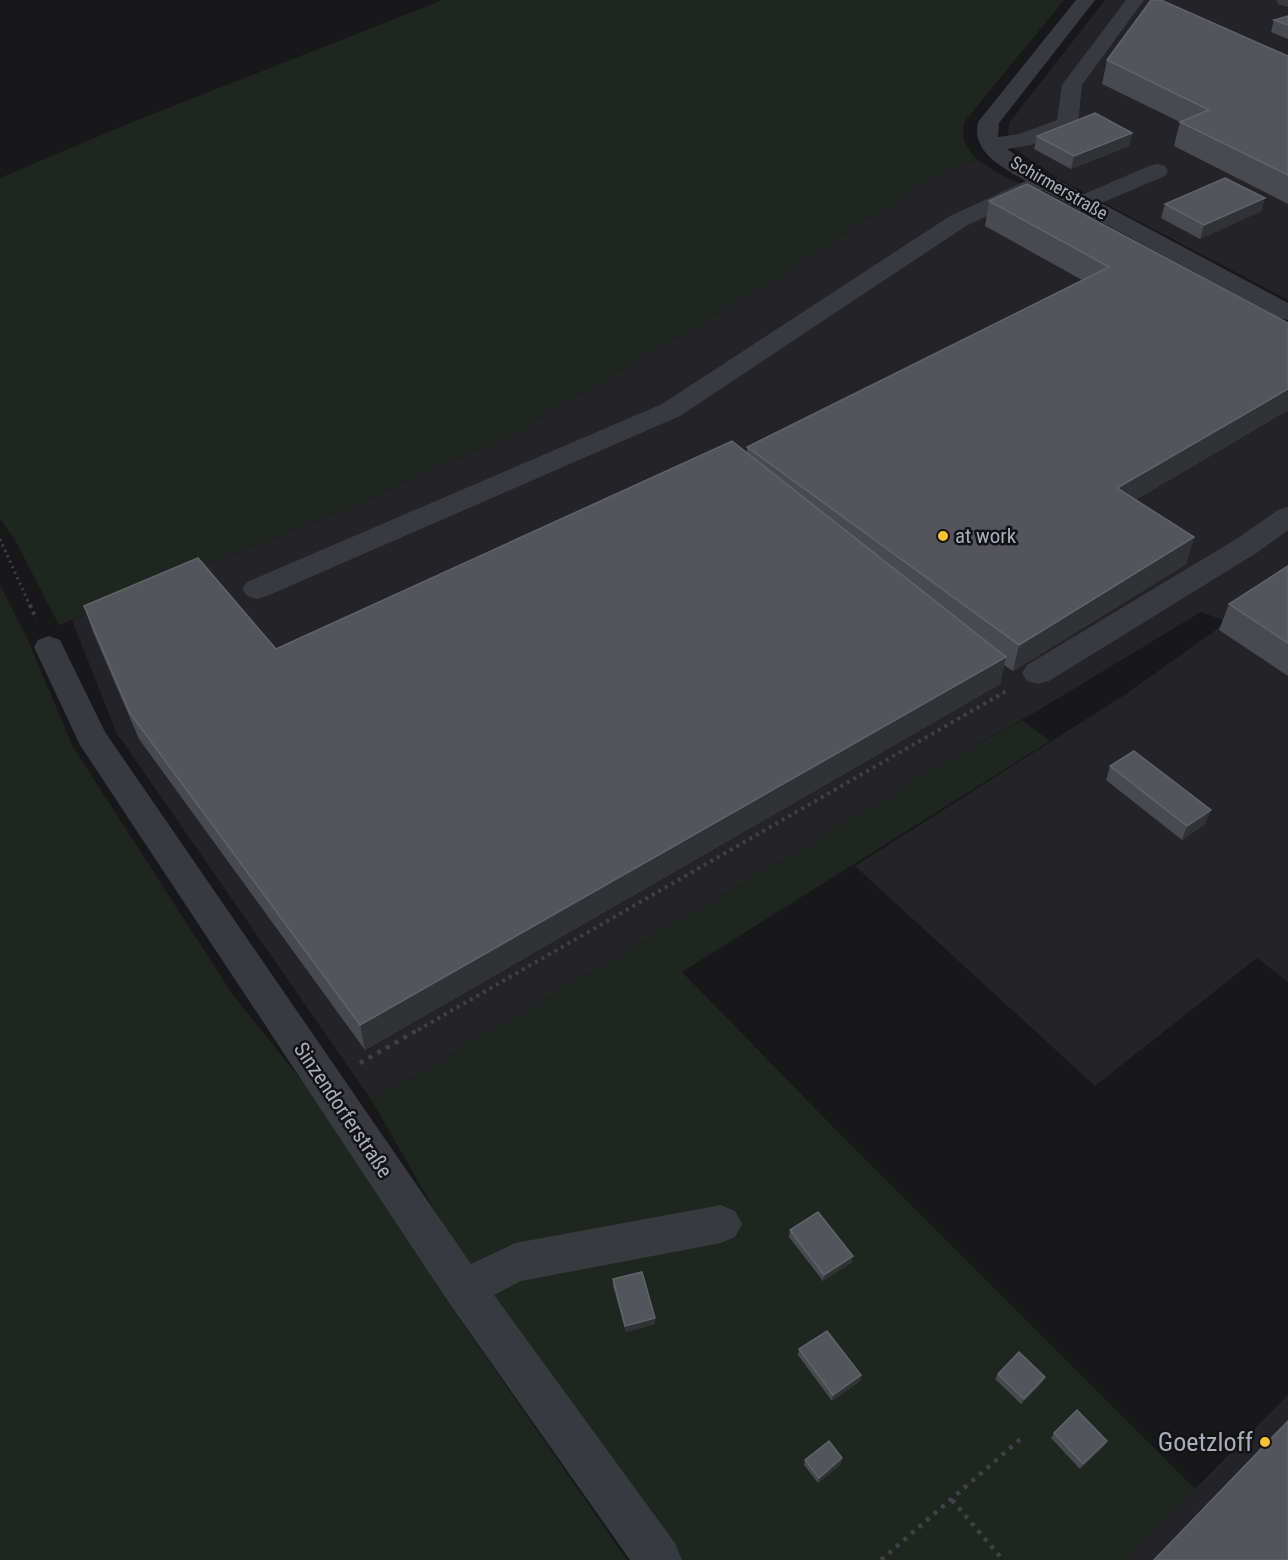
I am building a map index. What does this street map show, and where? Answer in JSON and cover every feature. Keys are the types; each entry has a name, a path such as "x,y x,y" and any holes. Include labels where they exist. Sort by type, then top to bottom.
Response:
{"street":[{"name":"Schirmerstraße","path":"1086,0 989,122 986,136 991,145 1006,159 1043,182 1288,313"},
{"path":"991,145 1023,140 1067,124 1072,85 1133,1 1156,10"},
{"path":"1083,203 1157,171"},
{"path":"257,589 671,410 958,221 1043,182"},
{"path":"1038,673 1248,544 1288,516"},
{"name":"Sinzendorferstraße","path":"49,647 92,737 464,1289 658,1560"},
{"path":"464,1289 515,1263 721,1224"}],"path":[{"path":"0,539 49,647"},
{"path":"325,1083 1038,673"},
{"path":"881,1560 1024,1436"},
{"path":"952,1500 1003,1560"}],"shaded area":[{"path":"443,0 1064,0 965,121 963,133 965,143 979,161 949,167 759,289 516,432 358,504 59,625 15,540 0,519 0,178 130,123"},
{"path":"1105,0 1288,0 1288,300 1057,178 1013,148 1008,136 1009,123"},
{"path":"979,161 1002,175 1046,195 1288,333 1288,982 1257,958 1095,1086 855,866 1126,694 1216,630 1225,621 1201,612 1032,714 959,754 875,806 372,1101 116,732 72,620 358,504 516,432 759,289 949,167"},
{"path":"0,585 27,638 73,747 233,995 339,1127 447,1301 627,1560 0,1560"},
{"path":"1022,720 1050,741 682,972 838,1132 1195,1489 1126,1560 682,1560 461,1256 372,1101 875,806 959,754"},
{"name":"Goetzloff","path":"1288,1395 1288,1560 1126,1560 1195,1489"}],"building":[{"path":"1151,0 1161,0 1288,56 1288,175 1180,122 1209,110 1107,60"},
{"path":"1288,16 1288,25 1274,20"},
{"path":"1095,113 1132,133 1074,156 1037,136"},
{"path":"1225,178 1265,198 1204,225 1165,204"},
{"path":"1027,184 1288,323 1288,389 1117,488 1194,537 1019,645 747,447 1109,267 989,201"},
{"path":"732,441 1006,657 360,1025 130,713 84,606 198,558 276,649"},
{"path":"1288,566 1288,643 1229,604"},
{"path":"1134,751 1211,810 1187,826 1110,766"},
{"path":"818,1212 853,1256 824,1275 790,1230"},
{"path":"642,1272 655,1318 625,1326 613,1279"},
{"path":"827,1331 861,1375 833,1395 799,1349"},
{"path":"1019,1352 1045,1377 1024,1399 998,1374"},
{"path":"1077,1410 1107,1441 1083,1464 1054,1433"},
{"name":"Goetzloff","path":"1288,1421 1288,1560 1154,1560"},
{"path":"829,1441 842,1458 819,1478 805,1460"}],"place":[{"name":"at work","path":"943,536"},
{"name":"Goetzloff","path":"1265,1442"}]}
